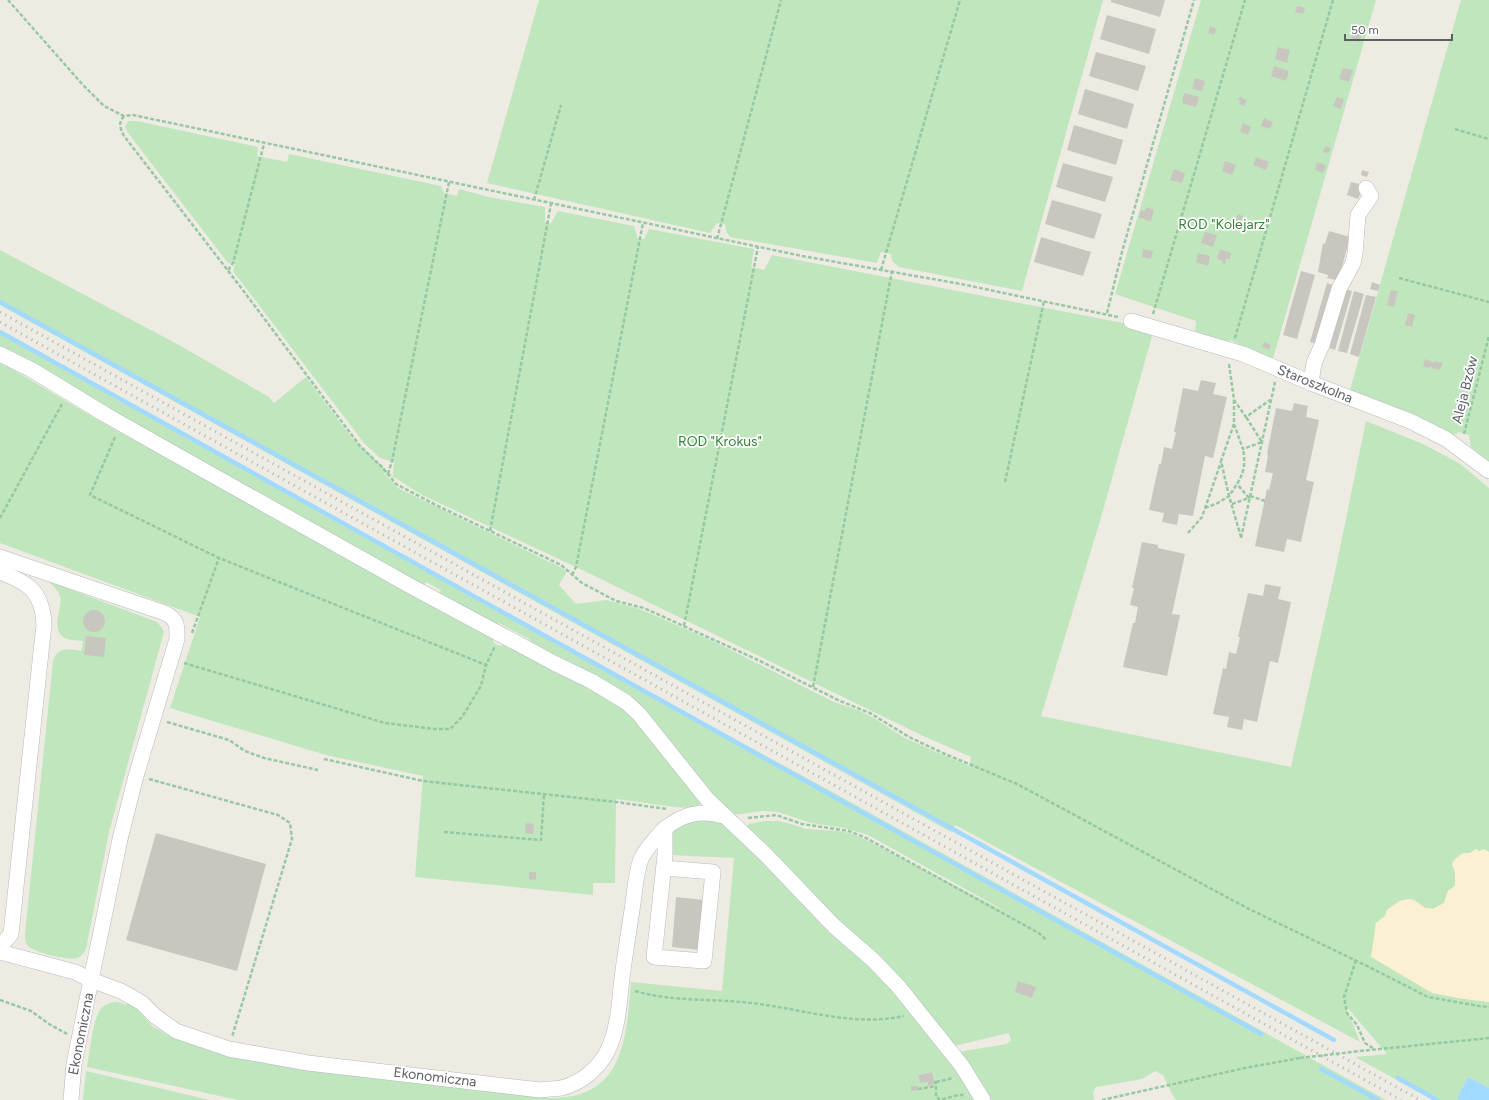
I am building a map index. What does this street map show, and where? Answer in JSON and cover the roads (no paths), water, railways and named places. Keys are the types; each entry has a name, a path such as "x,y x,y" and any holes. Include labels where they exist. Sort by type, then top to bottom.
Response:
{"street":[{"path":"1312,383 1314,363 1322,345 1339,289 1353,262 1358,215 1369,200 1370,196 1366,188"},
{"name":"Staroszkolna","path":"1131,320 1230,357 1312,383 1410,421 1446,439 1489,471"},
{"path":"0,354 32,370 121,424 414,588 554,663 591,680 626,702 639,714 707,799 764,853 834,926 873,960 898,986 962,1066 981,1097"},
{"path":"0,557 165,612 173,618 177,626 177,639 136,776 120,839 91,980 75,972 0,952"},
{"path":"0,572 15,577 28,584 38,595 43,609 44,624 11,934 12,942 16,950 22,956 30,960"},
{"name":"Ekonomiczna","path":"71,1100 74,1064 91,980 121,991 142,1002 155,1016 176,1031 229,1048 308,1062 540,1090 560,1088 576,1083 590,1073 607,1052 613,1036 618,1018 621,986 641,859 653,840 665,828 680,817 696,813 708,813 727,819"},
{"path":"664,868 713,872 704,960 654,957 664,868 665,828"},
{"path":"0,944 11,934"}],"water":[{"path":"1468,1077 1489,1088 1489,1100 1460,1100 1457,1098"}],"waterway":[{"path":"0,302 1334,1040"},
{"path":"0,332 1261,1034"},
{"path":"1321,1069 1378,1100"},
{"path":"1398,1078 1437,1100"}],"railway":[{"path":"0,312 1420,1100"},
{"path":"0,322 1401,1100"}],"park label":[{"name":"ROD \"Kolejarz\"","path":"1224,224"},
{"name":"ROD \"Krokus\"","path":"720,441"}]}
